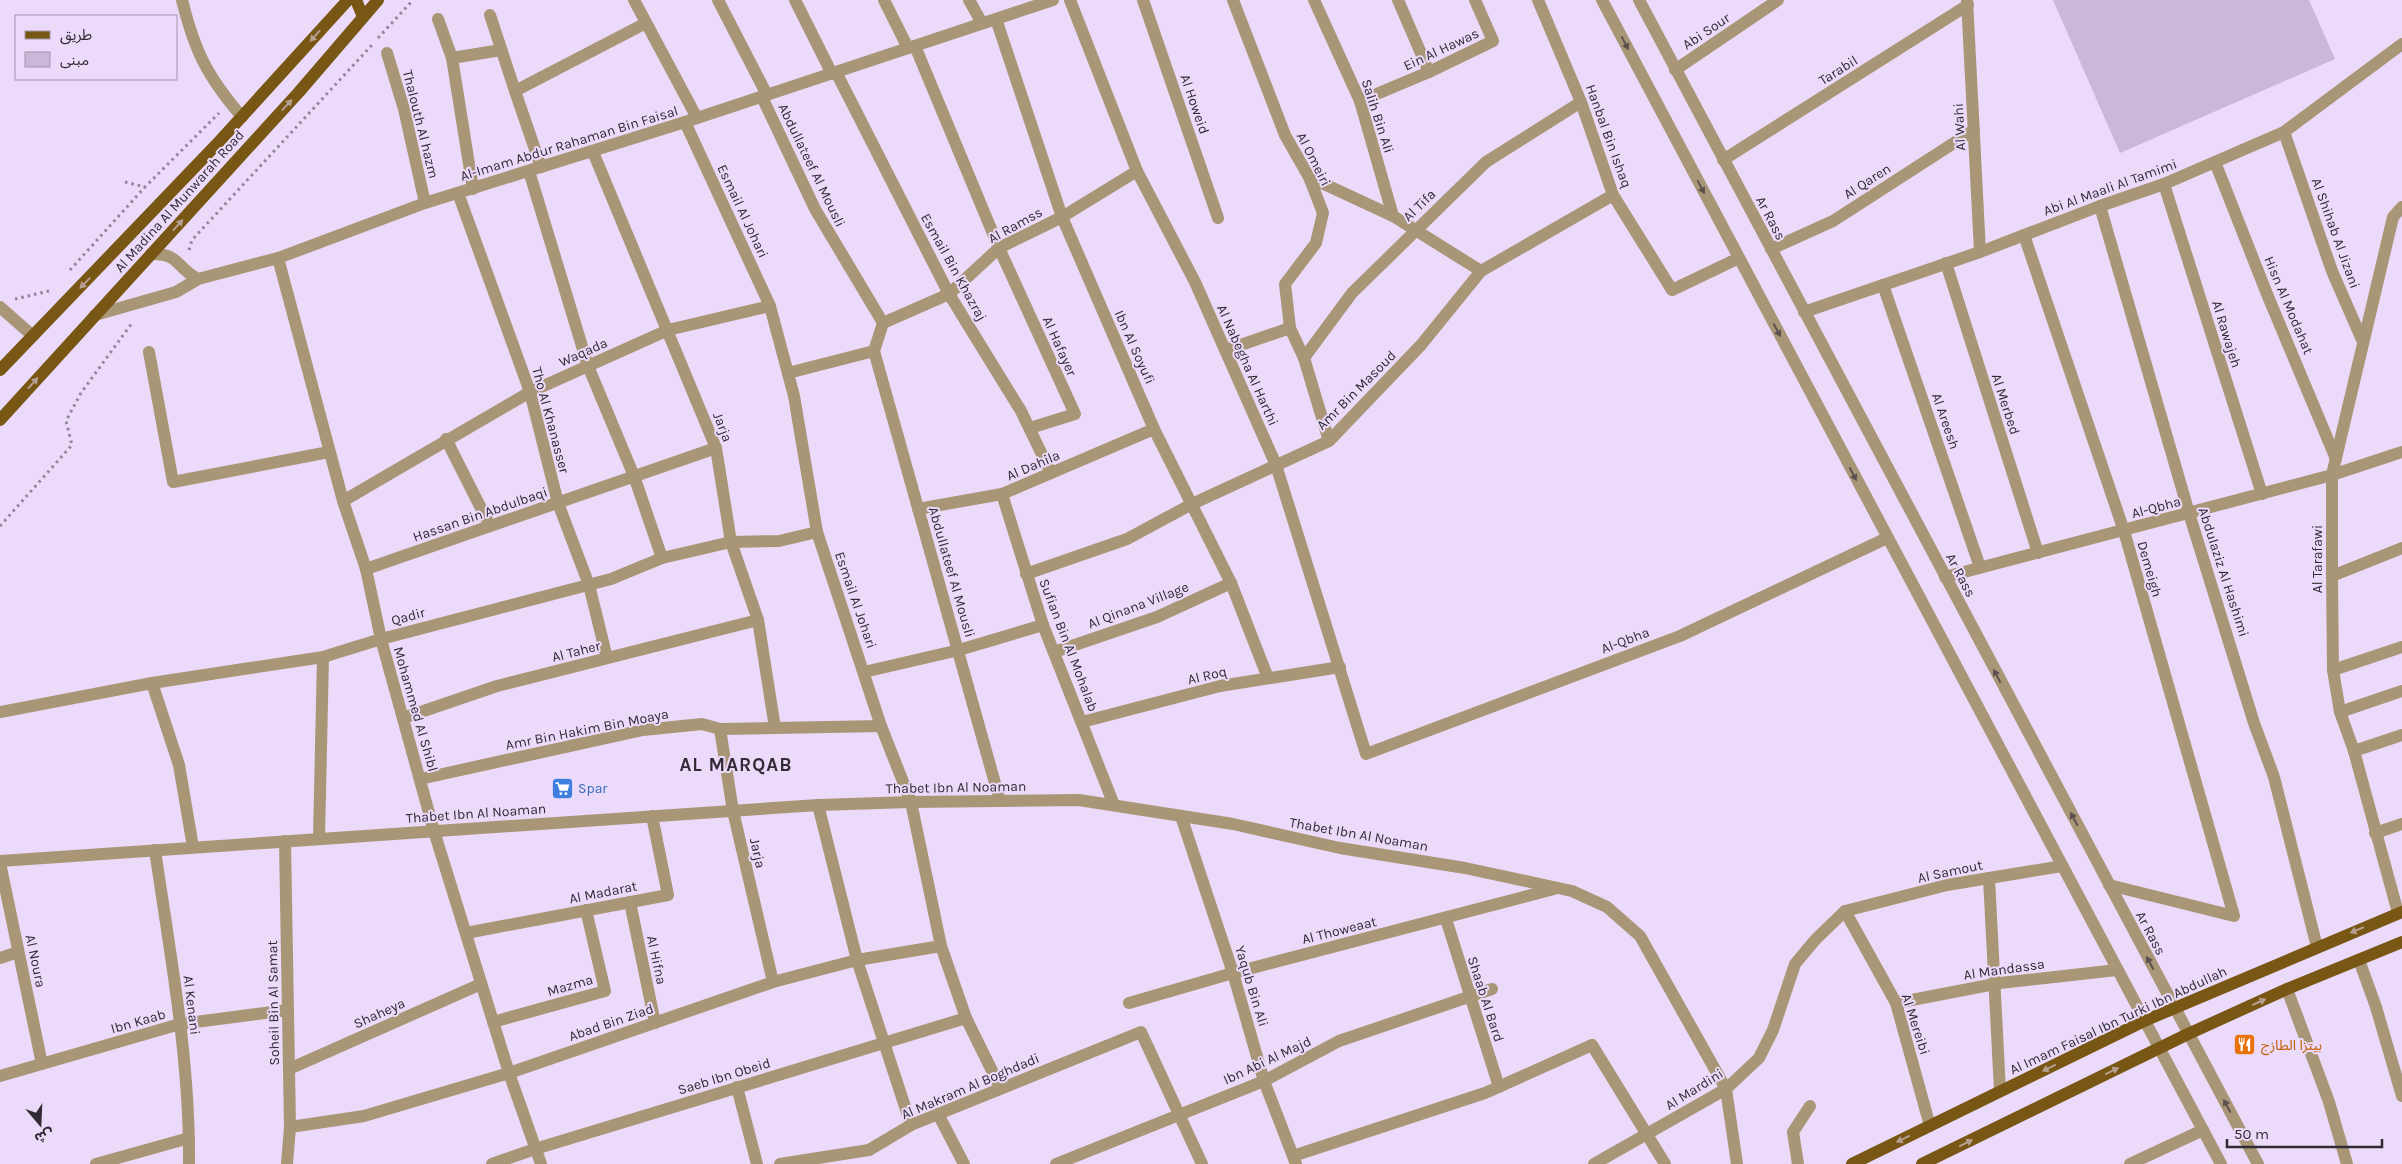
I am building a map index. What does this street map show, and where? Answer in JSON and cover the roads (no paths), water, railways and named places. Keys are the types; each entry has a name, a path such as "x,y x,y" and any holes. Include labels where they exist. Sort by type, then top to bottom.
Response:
{"main road":[{"name":"Al Madina Al Munwarah Road","path":"0,370 242,117 348,0"},
{"path":"356,0 363,17"},
{"name":"Al Madina Al Munwarah Road","path":"0,420 299,92 378,0"},
{"name":"Al Imam Faisal Ibn Turki Ibn Abdullah","path":"1852,1164 2144,1021 2400,912"},
{"path":"1928,1163 2188,1034 2402,942"}],"street":[{"path":"182,0 191,37 209,75 242,117"},
{"name":"Esmail Al Johari","path":"634,0 691,120 770,306 794,396 817,532 881,726 912,802 941,946 966,1018 1000,1087"},
{"name":"Abdullateef Al Mousli","path":"718,0 765,96 815,209 883,324"},
{"name":"Esmail Bin Khazraj","path":"795,0 949,294 1030,428 1052,473"},
{"path":"884,0 912,47 999,248"},
{"path":"969,0 982,23"},
{"name":"Al-Imam Abdur Rahaman Bin Faisal","path":"95,315 176,292 198,279 278,258 426,203 593,152 1053,0"},
{"name":"Al Nabegha Al Harthi","path":"1070,0 1137,171 1195,282 1276,465 1366,754"},
{"name":"Al Howeid","path":"1143,0 1218,218"},
{"name":"Al Omeiri","path":"1233,0 1284,135 1309,177 1323,213 1316,243 1285,284 1290,328 1304,358 1329,441"},
{"name":"Salih Bin Ali","path":"1314,0 1360,100 1393,216"},
{"path":"1398,0 1429,72"},
{"name":"Ein Al Hawas","path":"1360,100 1429,72 1493,41 1475,0"},
{"name":"Hanbal Bin Ishaq","path":"1538,0 1581,102 1614,194 1672,290 1739,258"},
{"path":"1602,0 2221,1164"},
{"name":"Ar Rass","path":"1638,0 2258,1164"},
{"name":"Abi Sour","path":"1675,70 1778,0"},
{"name":"Al Wahi","path":"1968,2 1980,252"},
{"name":"Tarabil","path":"1723,160 1968,2"},
{"path":"490,15 515,91 588,366 634,476 662,558"},
{"path":"438,18 452,58 473,188"},
{"name":"Ibn Al Soyufi","path":"996,19 1062,217 1154,429 1231,583 1268,678"},
{"path":"515,91 646,23"},
{"name":"Abi Al Maali Al Tamimi","path":"1804,312 1980,252 2100,206 2164,184 2284,132 2402,44"},
{"path":"452,58 501,50"},
{"name":"Thalouth Al hazm","path":"387,53 404,109 426,203"},
{"name":"Al Tifa","path":"1304,358 1352,293 1486,162 1581,102"},
{"name":"Al Qaren","path":"1771,249 1832,221 1974,130"},
{"name":"Al Shihab Al Jizani","path":"2284,132 2332,272 2363,342"},
{"name":"Jarja","path":"593,152 716,448 731,542 758,620 775,728"},
{"name":"Hisn Al Modahat","path":"2215,162 2266,294 2336,459"},
{"name":"Al Ramss","path":"883,324 949,294 999,248 1062,217 1137,171"},
{"path":"1309,177 1393,216 1414,231 1481,271"},
{"name":"Al Rawajeh","path":"2164,184 2262,494"},
{"name":"Tho Al Khanasser","path":"458,193 530,392 558,503 589,585 607,658"},
{"name":"Amr Bin Masoud","path":"1026,574 1127,539 1192,504 1329,441 1421,345 1481,271 1614,194"},
{"name":"Abdulaziz Al Hashimi","path":"2100,206 2189,513 2254,723 2274,777 2317,947"},
{"name":"Al Tarafawi","path":"2400,912 2375,833 2354,751 2340,712 2333,670 2332,475 2393,217 2402,207"},
{"name":"Demeigh","path":"2024,235 2124,531 2234,916 2109,885"},
{"name":"Al Hafayer","path":"999,248 1075,414 1030,428"},
{"path":"151,254 164,254 173,257 188,274 198,279"},
{"name":"Mohammed Al Shibl","path":"278,258 343,501 366,569 381,639 434,831 509,1073 540,1164"},
{"name":"Al Merbed","path":"1946,263 2038,553"},
{"name":"Al Areesh","path":"1883,285 1980,568"},
{"path":"4,304 33,336"},
{"name":"Waqada","path":"343,501 446,439 530,392 668,330 770,306"},
{"path":"788,373 874,351 883,324"},
{"path":"1226,350 1290,328"},
{"name":"Abdullateef Al Mousli","path":"874,351 1000,801"},
{"path":"149,352 173,482 330,452"},
{"name":"Al Dahila","path":"918,509 1002,494 1154,429"},
{"path":"446,439 490,526"},
{"name":"Hassan Bin Abdulbaqi","path":"366,569 716,448"},
{"name":"Al-Qbha","path":"1945,577 2332,475 2402,452"},
{"name":"Sufian Bin Al Mohalab","path":"1002,494 1043,625 1114,805"},
{"name":"Qadir","path":"0,712 152,683 323,657 381,639 611,579 662,558 731,542 779,541 817,532"},
{"name":"Al-Qbha","path":"1366,754 1680,636 1887,538"},
{"path":"2332,576 2402,548"},
{"name":"Al Qinana Village","path":"1054,652 1158,617 1231,583"},
{"name":"Al Taher","path":"403,718 497,686 758,620"},
{"path":"864,672 959,650 1043,625"},
{"path":"2333,670 2402,647"},
{"path":"319,838 323,657"},
{"name":"Al Roq","path":"1082,722 1220,686 1340,667"},
{"path":"152,683 179,765 193,848"},
{"path":"2340,712 2402,691"},
{"name":"Amr Bin Hakim Bin Moaya","path":"420,779 643,730 702,724 720,729 881,726"},
{"name":"Jarja","path":"720,729 733,811 773,982"},
{"path":"2354,751 2402,735"},
{"name":"Thabet Ibn Al Noaman","path":"0,862 319,838 818,805 912,802 1079,800 1233,824 1340,848 1466,868 1572,891 1607,907 1640,936 1726,1090 1736,1164"},
{"path":"818,805 857,960 910,1125"},
{"name":"Al Madarat","path":"466,933 668,895 652,816"},
{"name":"Yaqub Bin Ali","path":"1181,816 1233,973 1264,1081 1295,1160"},
{"path":"2375,833 2402,824"},
{"name":"Soheil Bin Al Samat","path":"284,841 290,1127 287,1164"},
{"name":"Al Kenani","path":"155,850 180,1024 189,1138 188,1164"},
{"name":"Al Noura","path":"0,862 42,1064"},
{"name":"Al Samout","path":"1845,911 1947,885 2062,866"},
{"path":"1989,878 2000,1092"},
{"name":"Al Thoweaat","path":"1129,1002 1558,888"},
{"name":"Al Hifna","path":"630,902 655,1023"},
{"name":"Mazma","path":"493,1022 605,991 586,910"},
{"name":"Al Mereibi","path":"1845,911 1896,1003 1930,1126"},
{"name":"Al Mardini","path":"1594,1164 1726,1090 1759,1058 1773,1030 1795,964 1815,940 1845,911"},
{"name":"Shaab Al Bard","path":"1446,919 1469,997 1499,1087"},
{"name":"Abad Bin Ziad","path":"290,1127 364,1116 509,1073 773,982 857,960 941,946"},
{"path":"0,958 18,952"},
{"path":"2359,960 2376,1007 2402,1096"},
{"name":"Al Mandassa","path":"1896,1003 1993,984 2117,970"},
{"name":"Shaheya","path":"289,1069 481,984"},
{"name":"Ibn Abi Al Majd","path":"1056,1164 1264,1081 1339,1042 1492,989"},
{"path":"2287,990 2329,1102 2347,1164"},
{"name":"Ibn Kaab","path":"0,1076 180,1024 288,1010"},
{"name":"Saeb Ibn Obeid","path":"492,1164 535,1149 966,1018"},
{"name":"Al Makram Al Boghdadi","path":"780,1164 869,1150 910,1125 1000,1087 1141,1032 1180,1115"},
{"path":"1295,1160 1499,1087 1592,1045 1665,1164"},
{"path":"737,1087 757,1164"},
{"path":"1798,1164 1793,1132 1810,1106"},
{"path":"938,1114 964,1164"},
{"path":"1180,1115 1202,1164"},
{"path":"2130,1164 2203,1130"},
{"path":"96,1164 189,1138"}],"place":[{"name":"Spar","path":"562,788"},
{"name":"بيتزا الطازج","path":"2245,1045"}],"district":[{"name":"AL MARQAB","path":"736,764"}]}
